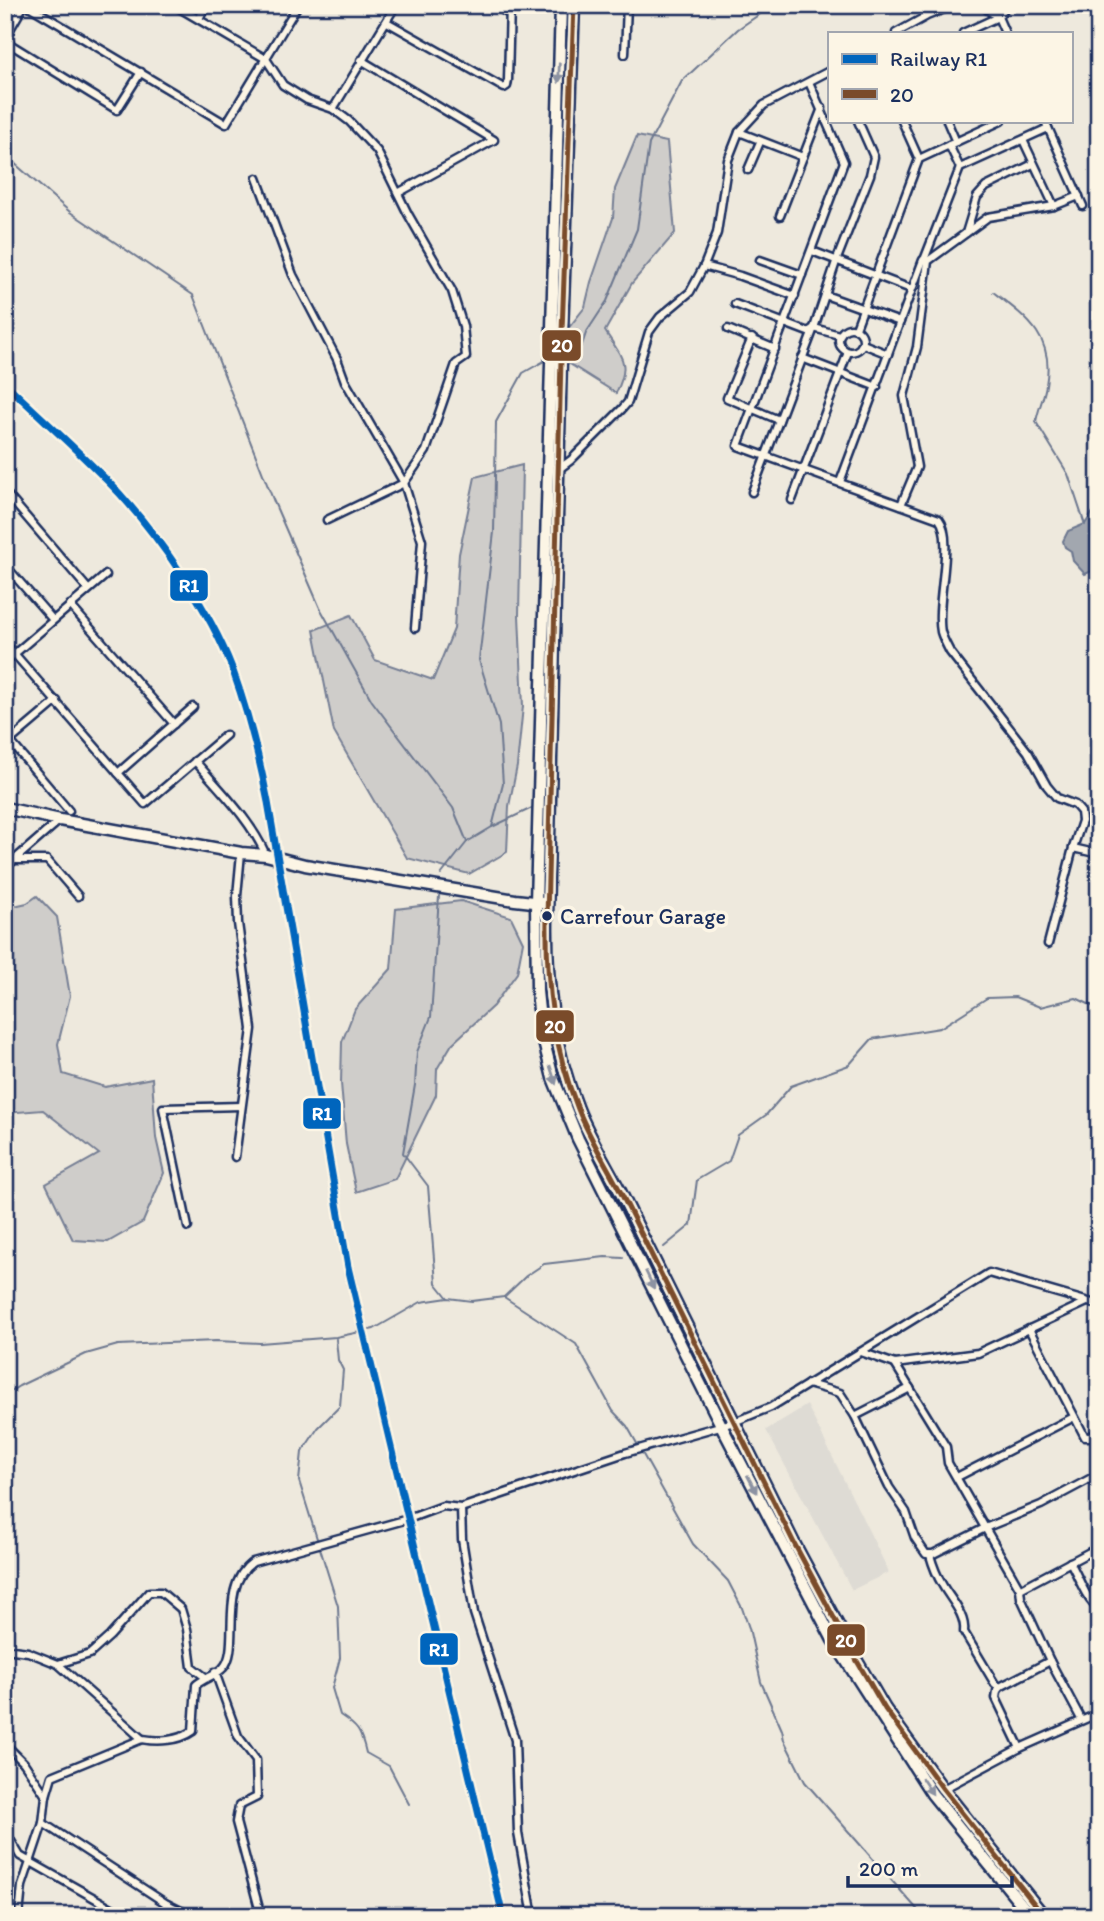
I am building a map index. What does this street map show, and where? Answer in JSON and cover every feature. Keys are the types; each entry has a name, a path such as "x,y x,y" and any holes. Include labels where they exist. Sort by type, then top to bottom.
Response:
{"main road":[{"path":"561,5 536,902 537,991 541,1030 553,1078 578,1139 832,1640 932,1794 1031,1916"},
{"path":"574,5 548,903 548,992 554,1030 578,1109 840,1632 885,1709 943,1790 1044,1916"},
{"path":"7,810 241,853 268,855 305,865 548,903"}],"street":[{"path":"141,72 117,110 5,40 26,5 141,72 226,124 298,5"},
{"path":"174,5 266,59 283,85 307,100 333,109 349,121 377,151 452,291 463,326 466,357 456,364 426,451 404,482 327,520"},
{"path":"199,19 206,5"},
{"path":"333,109 396,5"},
{"path":"495,5 510,15"},
{"path":"387,22 504,88 508,80 510,5"},
{"path":"625,54 627,5"},
{"path":"898,32 955,5"},
{"path":"981,5 998,17 1004,32"},
{"path":"964,32 998,17 1007,5"},
{"path":"361,60 494,139 398,193"},
{"path":"559,468 571,460 628,402 649,332 660,317 690,292 704,266 717,233 728,160 739,132 764,105 828,72"},
{"path":"809,82 844,162 738,446 939,519 942,523 945,529 945,553 940,601 941,633 950,652 1028,752 1057,799 1075,804 1081,812 1082,821 1048,944"},
{"path":"819,100 828,96"},
{"path":"780,216 822,108"},
{"path":"752,492 870,175 874,157 858,122"},
{"path":"902,122 919,159"},
{"path":"840,482 911,289 926,260 960,168 947,122"},
{"path":"856,328 919,159 995,122"},
{"path":"960,168 1023,140 1047,124 1083,206"},
{"path":"739,132 803,157"},
{"path":"1023,140 1055,206"},
{"path":"748,170 760,142"},
{"path":"966,233 977,197 986,187 1033,164"},
{"path":"257,178 293,275 337,359 345,381 404,482 422,541 415,628"},
{"path":"926,260 988,217 1055,206 1079,196"},
{"path":"812,251 911,289"},
{"path":"760,260 802,275"},
{"path":"901,505 917,467 904,396 918,347 926,260"},
{"path":"704,266 795,296"},
{"path":"825,295 900,322"},
{"path":"735,304 808,332 814,328 839,335"},
{"path":"728,328 775,349"},
{"path":"846,328 856,328 863,335 863,344 857,351 848,352 839,346 839,335 846,328"},
{"path":"752,338 727,398 779,420"},
{"path":"863,344 888,354"},
{"path":"792,500 848,352"},
{"path":"802,358 877,387"},
{"path":"5,492 88,589"},
{"path":"5,565 53,620"},
{"path":"5,662 106,575"},
{"path":"71,605 174,724"},
{"path":"5,643 145,804 226,735"},
{"path":"57,701 8,743 69,811"},
{"path":"118,773 193,707"},
{"path":"195,761 242,815 268,855"},
{"path":"5,869 60,820"},
{"path":"1073,848 1099,854"},
{"path":"234,1157 252,1029 238,923 237,895 241,853"},
{"path":"15,860 47,860 78,897"},
{"path":"188,1227 163,1108 241,1106"},
{"path":"19,1916 22,1886 43,1823 46,1796 52,1776 142,1739 155,1741 186,1737 193,1731 196,1685 223,1668 230,1655 231,1603 244,1568 253,1562 443,1507 461,1508 625,1453 734,1422 771,1407 989,1273 1099,1304"},
{"path":"861,1352 895,1364 978,1353 1087,1302"},
{"path":"1029,1329 1085,1437 1099,1432"},
{"path":"895,1364 946,1447 948,1463 1020,1589 1021,1598 1050,1661 1082,1719"},
{"path":"807,1384 840,1393 855,1416 889,1487 906,1512 915,1538 926,1554 930,1555 938,1578 961,1615 965,1625 964,1632 995,1684 1000,1687"},
{"path":"855,1416 910,1388"},
{"path":"957,1477 1074,1417"},
{"path":"930,1555 1041,1505 1098,1474"},
{"path":"461,1508 462,1539 474,1614 514,1740 518,1833 533,1916"},
{"path":"1020,1589 1099,1547"},
{"path":"1069,1563 1089,1599 1099,1609"},
{"path":"58,1664 90,1654 149,1592 162,1592 181,1609 187,1629 192,1667 205,1677"},
{"path":"5,1649 28,1652 58,1664 142,1739"},
{"path":"1020,1748 996,1698 1000,1687 1050,1661"},
{"path":"215,1672 238,1736 256,1760 257,1797 239,1806 236,1822 261,1916"},
{"path":"943,1790 1020,1748 1099,1713"},
{"path":"5,1744 24,1763 46,1796"},
{"path":"43,1823 167,1904 191,1916"},
{"path":"5,1831 20,1856 126,1916"},
{"path":"160,1916 167,1904"}],"shaded area":[{"path":"637,136 667,142 675,233 632,283 605,331 624,367 616,393 565,361 567,330 585,307 613,218 615,189"},
{"path":"522,465 519,615 523,706 517,766 509,806 507,852 469,874 407,858 334,732 314,630 351,615 375,660 433,680 454,629 459,554 475,477"},
{"path":"1093,512 1099,517 1099,568 1085,574 1073,561 1071,551 1065,547 1063,541 1068,531 1085,524"},
{"path":"37,896 57,917 70,996 58,1044 63,1074 105,1087 152,1078 156,1138 164,1173 143,1222 108,1242 73,1240 46,1184 99,1154 43,1110 5,1113 5,908 27,903"},
{"path":"461,901 511,917 523,942 517,973 493,1006 452,1044 437,1069 436,1095 395,1179 356,1192 346,1144 341,1083 342,1042 355,1009 391,969 396,909"},
{"path":"807,1405 889,1572 852,1590 766,1430"}],"waterway":[{"path":"569,351 577,350 582,345 586,333 607,301 637,229 649,144 682,81 738,29 773,5"},
{"path":"5,155 70,212 193,295 274,502 320,608 372,701 453,808 467,842"},
{"path":"993,292 1027,320 1042,341 1048,368 1036,422 1068,474 1085,525"},
{"path":"441,875 467,842 492,827 503,784 499,725 479,660 494,532 496,422 523,373 546,360"},
{"path":"1097,567 1099,573"},
{"path":"492,827 532,808"},
{"path":"439,896 431,1017 417,1052 415,1085 403,1153 428,1186 436,1283 448,1298"},
{"path":"664,1247 691,1225 697,1180 729,1161 738,1135 766,1115 791,1086 849,1065 872,1039 940,1028 987,998 1015,997 1040,1007 1076,998 1099,1009"},
{"path":"5,1395 86,1354 118,1345 216,1341 260,1343 336,1337 374,1329 421,1302 448,1298 472,1301 504,1297 526,1276 544,1264 605,1257 623,1258"},
{"path":"504,1297 576,1344 613,1411 627,1426 639,1447"},
{"path":"336,1339 338,1360 343,1370 340,1406 318,1428 302,1452 299,1481 338,1606 340,1658 332,1688 340,1715 358,1730 366,1753 389,1766 409,1804"},
{"path":"641,1451 693,1544 728,1581 742,1608 761,1682 784,1740 805,1782 923,1916"}],"rail line":[{"name":"R1","path":"5,383 78,451 120,494 152,533 198,599 238,685 253,734 268,802 348,1267 503,1916"}],"transit line":[{"name":"20","path":"574,5 561,359 547,918 550,991 562,1062 587,1130 620,1191 794,1543 857,1661 885,1709 943,1789 1044,1916"}],"place":[{"name":"Carrefour Garage","path":"547,916"}]}
